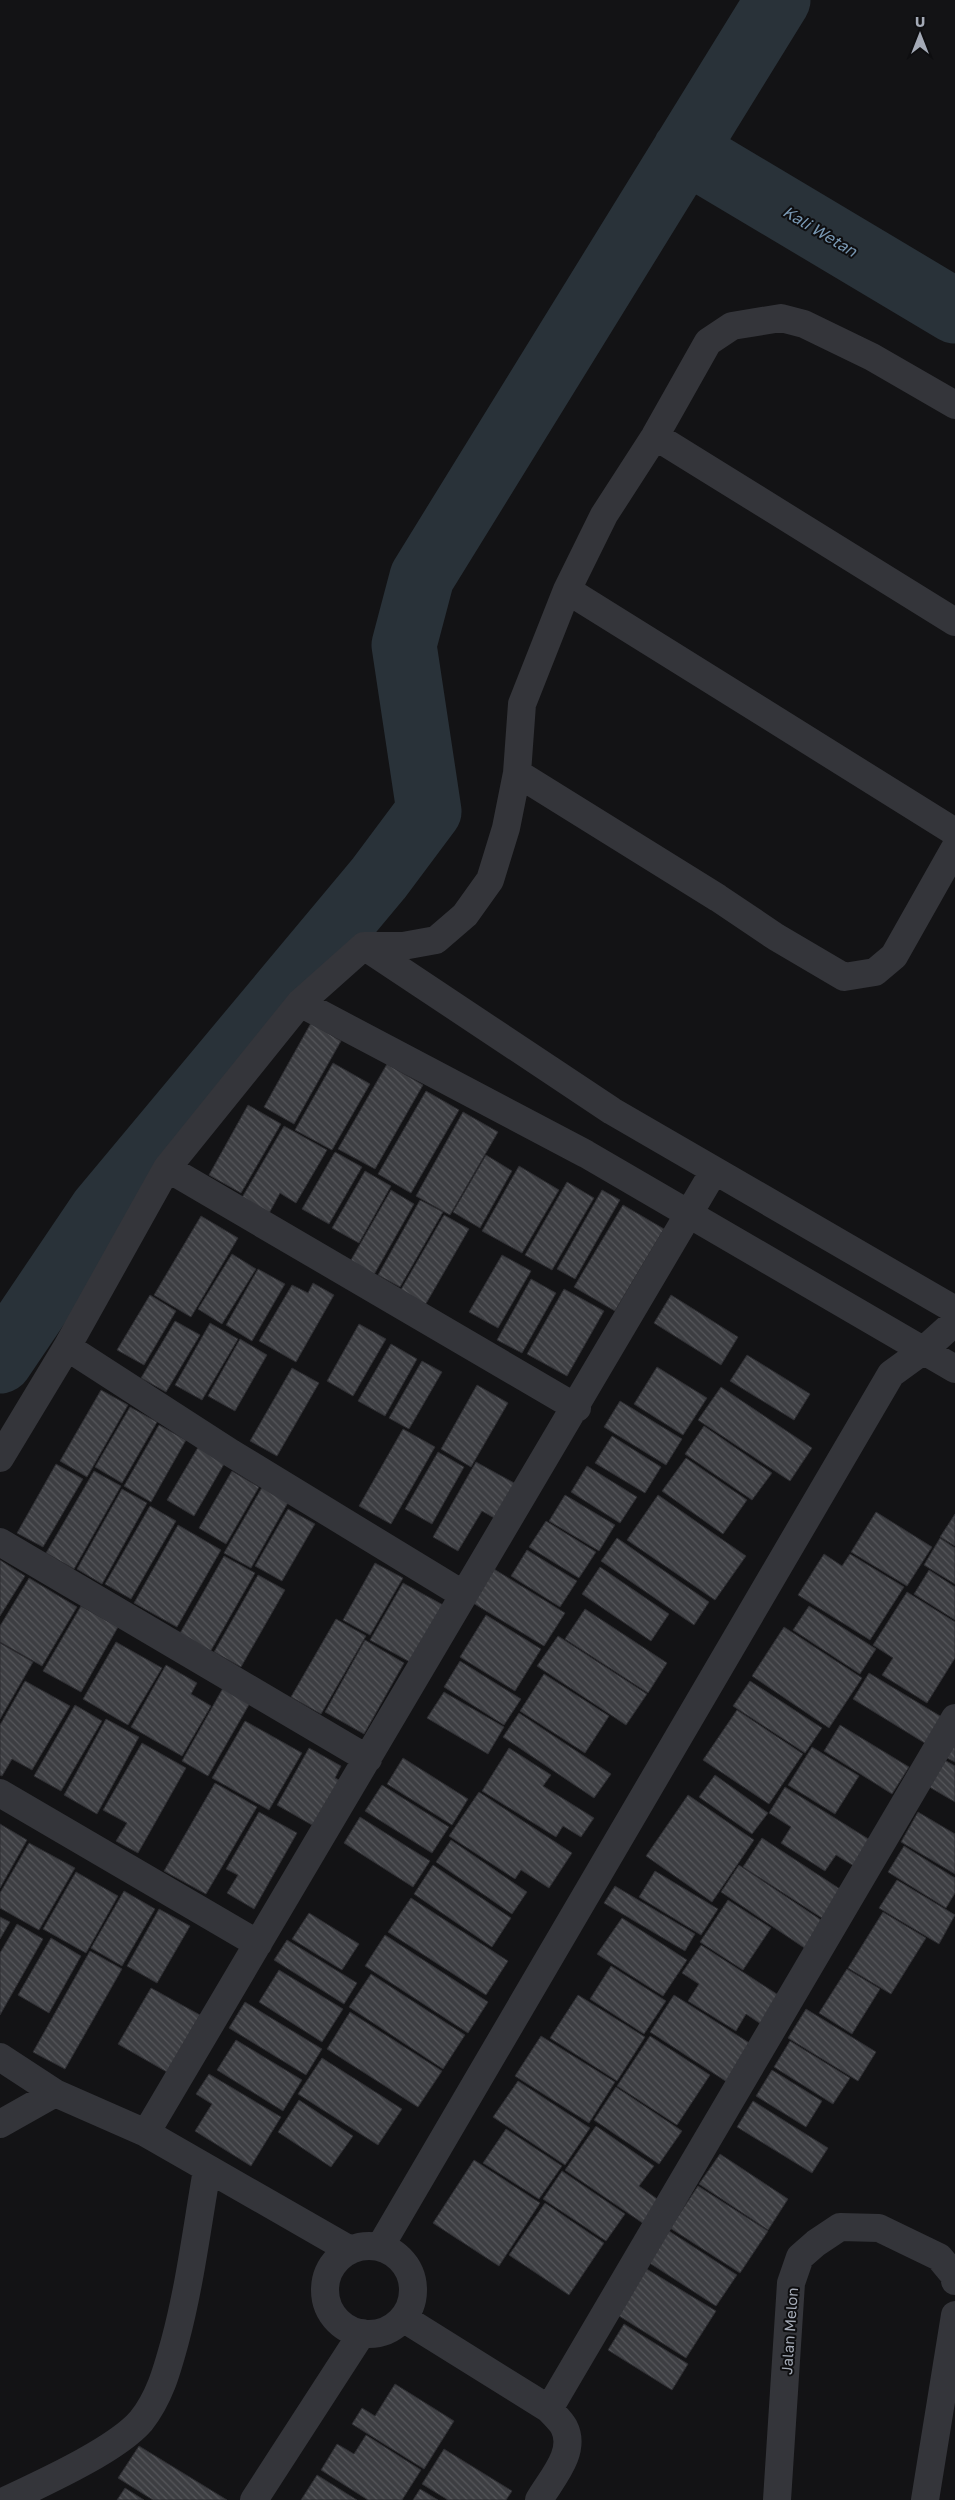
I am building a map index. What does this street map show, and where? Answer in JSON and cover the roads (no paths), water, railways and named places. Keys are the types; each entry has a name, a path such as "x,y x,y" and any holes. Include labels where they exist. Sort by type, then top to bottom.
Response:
{"street":[{"path":"0,1458 168,1168 300,1003 364,946 403,946 436,940 466,915 490,880 506,828 517,773 522,704 567,590 604,515 655,436 708,342 732,326 781,318 804,324 872,357 955,405"},
{"path":"655,436 955,622"},
{"path":"567,590 955,832"},
{"path":"517,773 710,893 776,938 844,977 875,972 894,956 955,848"},
{"path":"364,946 612,1111 955,1310"},
{"path":"300,1003 586,1154 955,1369"},
{"path":"168,1168 576,1408"},
{"path":"146,2134 576,1408 714,1171"},
{"path":"380,2247 891,1374 924,1350 955,1322"},
{"path":"66,1347 231,1453 464,1595"},
{"path":"0,1542 368,1758"},
{"path":"549,2409 955,1718"},
{"path":"0,1793 258,1944"},
{"path":"0,2057 55,2093 146,2134 350,2250"},
{"path":"0,2124 55,2093"},
{"path":"7,2500 84,2460 115,2441 140,2421 162,2387 186,2300 207,2170"},
{"name":"Jalan Melon","path":"777,2500 791,2283 800,2258 816,2243 840,2227 879,2228 939,2258 954,2275 955,2281"},
{"path":"363,2246 380,2247 396,2255 407,2268 413,2285 411,2302 403,2318 391,2328 376,2333 362,2333 348,2329 337,2320 329,2308 325,2296 325,2282 330,2268 338,2258 350,2250 363,2246"},
{"path":"925,2500 955,2315"},
{"path":"403,2318 549,2409 564,2426 569,2443 565,2457 539,2500"},
{"path":"254,2500 362,2333"}],"waterway":[{"path":"0,1361 102,1210 379,878 429,811 404,645 422,577 778,0"},
{"name":"Kali Wetan","path":"685,150 955,311"}]}
